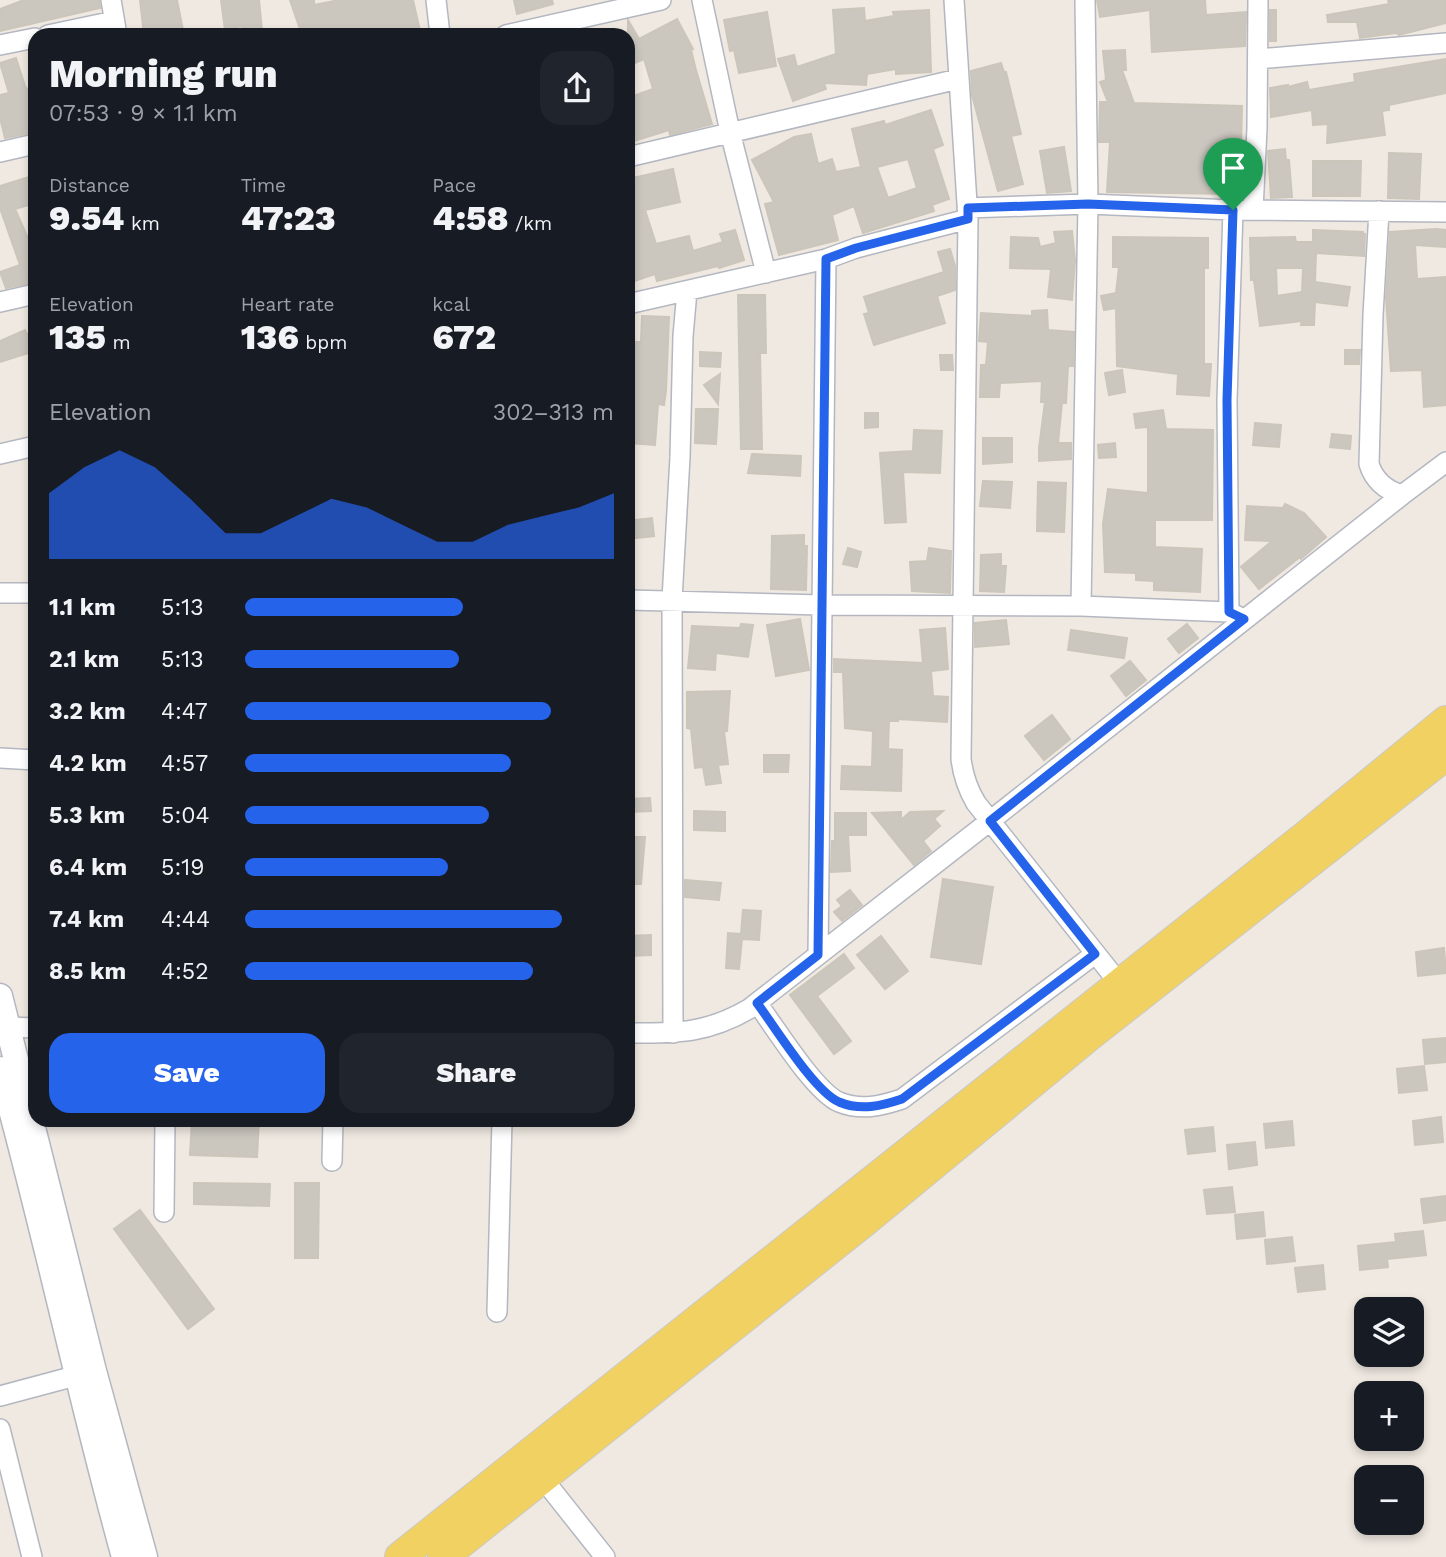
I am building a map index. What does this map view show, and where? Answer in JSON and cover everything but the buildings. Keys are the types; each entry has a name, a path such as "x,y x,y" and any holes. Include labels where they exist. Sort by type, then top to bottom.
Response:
{"main road":[{"path":"443,1557 534,1468 1119,983 1446,721"},
{"path":"400,1557 534,1468 866,1220 1090,1035 1434,769 1446,755"}],"street":[{"path":"111,0 115,28"},
{"path":"436,0 439,28"},
{"path":"537,28 661,0"},
{"path":"702,0 730,132 766,273"},
{"path":"954,0 968,214 961,758 963,773 968,789 990,821 1119,983"},
{"path":"1081,606 1088,204 1085,0"},
{"path":"1237,616 1227,400 1258,59 1258,0"},
{"path":"0,46 28,40"},
{"path":"1258,59 1446,43"},
{"path":"635,155 958,79"},
{"path":"0,152 28,146"},
{"path":"635,302 826,259 968,214 1088,204 1243,210 1446,212"},
{"path":"1379,211 1369,464 1371,472 1386,489 1402,495"},
{"path":"818,955 826,259"},
{"path":"673,1033 672,600 687,291"},
{"path":"0,302 28,296"},
{"path":"0,454 28,448"},
{"path":"635,1033 673,1033 717,1026 757,1003 990,821 1237,616 1446,462"},
{"path":"0,593 28,593"},
{"path":"635,600 821,605 1081,606 1237,616"},
{"path":"0,758 28,760"},
{"path":"757,1003 820,1088 838,1101 857,1107 878,1107 902,1099 1095,954"},
{"path":"0,996 28,1116"},
{"path":"8,1027 28,1028"},
{"path":"0,1069 86,1374 145,1557"},
{"path":"30,1127 124,1557"},
{"path":"164,1212 165,1127"},
{"path":"332,1161 333,1127"},
{"path":"497,1312 502,1127"},
{"path":"0,1396 86,1374"},
{"path":"0,1429 32,1557"},
{"path":"534,1468 605,1557"}],"route":[{"path":"1088,204 1233,210 1227,400 1229,612 1244,619 990,821 1095,954 1032,1004 902,1099 878,1107 857,1107 838,1101 820,1088 757,1003 818,955 826,259 856,248 968,219 968,208 1088,204"}]}
